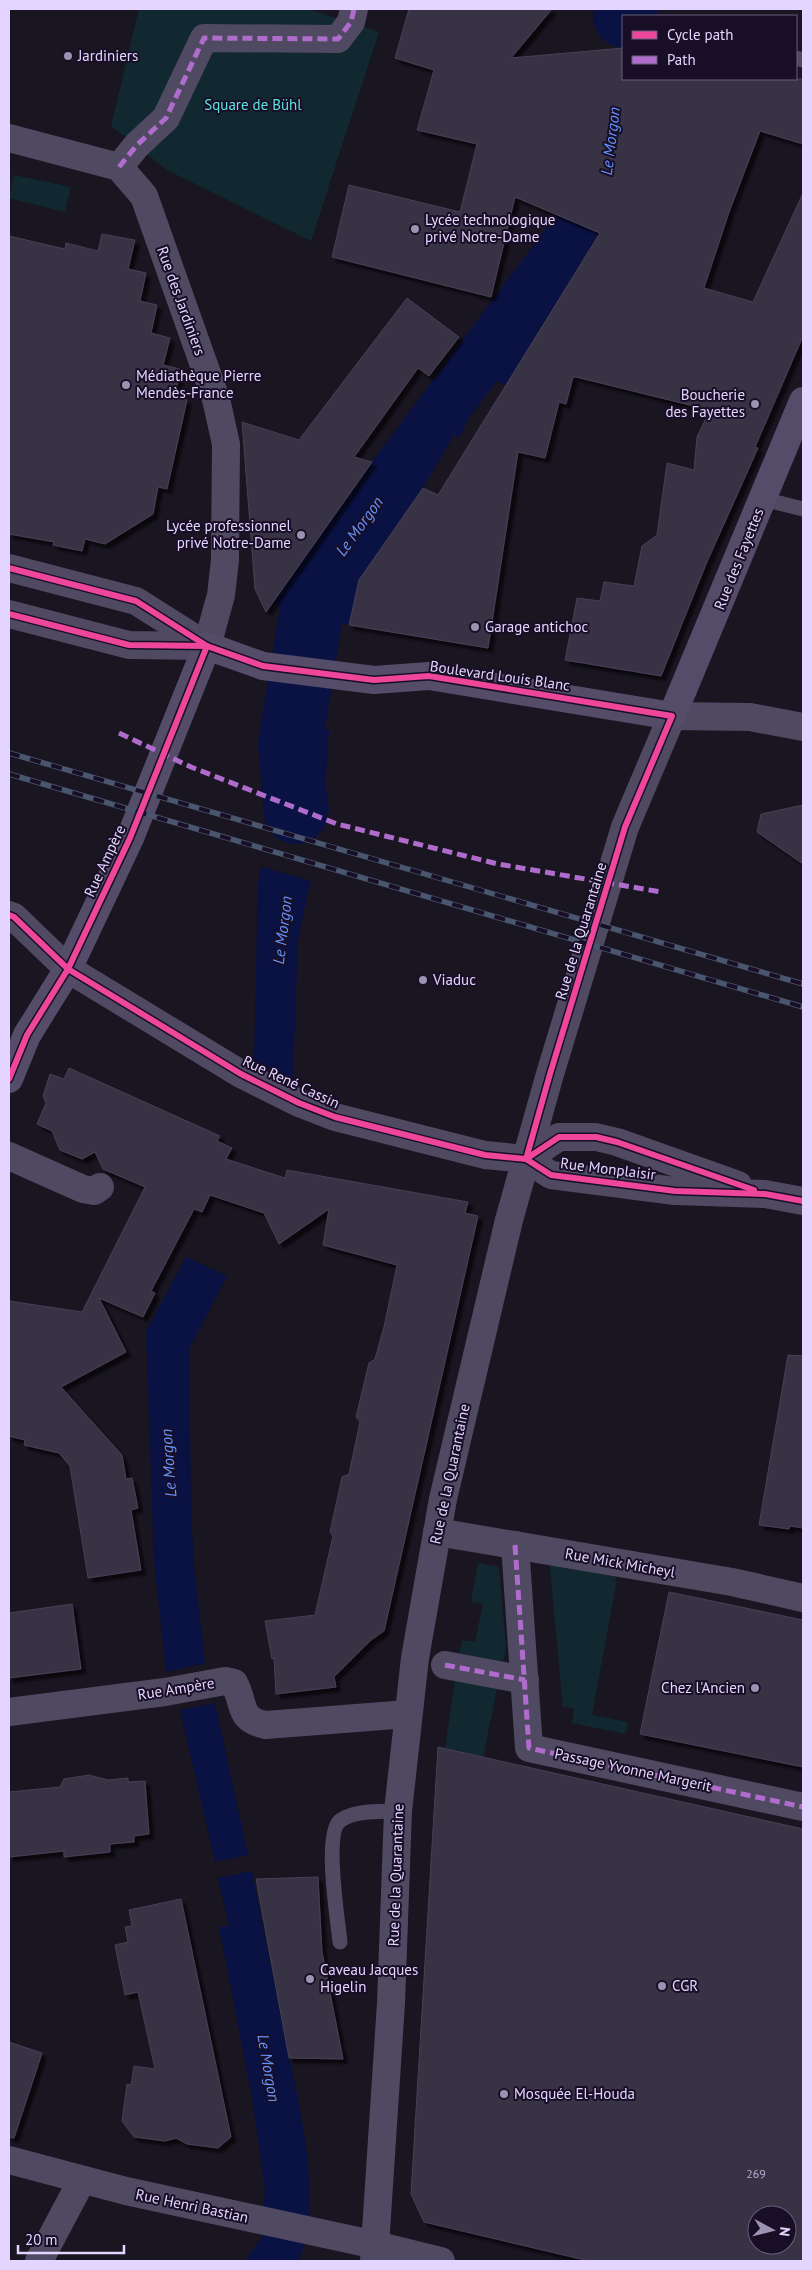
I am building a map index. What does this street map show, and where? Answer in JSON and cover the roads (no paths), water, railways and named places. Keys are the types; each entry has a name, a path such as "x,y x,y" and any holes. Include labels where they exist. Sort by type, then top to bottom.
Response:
{"street":[{"path":"9,138 119,167 137,145 166,118 204,38 338,39 353,15"},
{"name":"Rue des Jardiniers","path":"119,167 144,196 216,399 226,444 226,560 221,595 207,646"},
{"name":"Rue des Fayettes","path":"672,716 803,400"},
{"name":"Boulevard Louis Blanc","path":"9,568 136,601 207,646 263,666 374,680 429,676 672,716 750,717 803,727"},
{"name":"Boulevard Louis Blanc","path":"9,614 129,645 207,646"},
{"name":"Rue Ampère","path":"9,1078 27,1035 68,969 130,838 207,646"},
{"name":"Rue de la Quarantaine","path":"375,2253 391,2002 398,1811 408,1714 437,1532 457,1433 509,1220 550,1074 626,827 672,716"},
{"name":"Rue René Cassin","path":"9,915 14,917 68,969 241,1074 299,1103 335,1117 485,1155 526,1159"},
{"name":"Rue Monplaisir","path":"765,1194 617,1142 596,1138 560,1137 526,1159 551,1175 675,1191 765,1194 803,1201"},
{"path":"9,1156 83,1189 94,1191 100,1187"},
{"name":"Rue Mick Micheyl","path":"437,1532 722,1581 803,1598"},
{"name":"Passage Yvonne Margerit","path":"515,1545 526,1680 529,1748 803,1807"},
{"path":"445,1665 526,1680"},
{"name":"Rue Ampère","path":"9,1712 165,1692 225,1681 234,1683 246,1716 252,1722 266,1725 408,1714"},
{"name":"Rue Henri Bastian","path":"9,2160 82,2180 313,2231 375,2253 441,2261"},
{"path":"39,2261 82,2180"}],"lane":[{"path":"763,499 803,509"},
{"path":"340,1942 331,1860 334,1830 338,1821 351,1814 398,1811"}],"water":[{"path":"578,185 625,187 506,385 497,381 469,418 459,437 454,435 424,486 359,580 349,625 271,604 372,462"},
{"path":"264,720 329,730 325,789 329,807 327,823 307,896 298,939 293,1078 254,1061 258,881 275,804 276,783 273,781"},
{"path":"186,1257 227,1276 189,1349 191,1509 194,1566 205,1663 166,1672 154,1561 146,1331"},
{"path":"215,1703 248,1855 215,1862 180,1710"},
{"path":"252,1871 302,2119 306,2149 309,2207 306,2235 299,2261 244,2261 261,2239 265,2189 252,2098 219,1927 229,1925 218,1878"}],"waterway":[{"name":"Le Morgon","path":"625,15 626,9"},
{"name":"Le Morgon","path":"296,812 290,744 314,597 333,563 351,538"}],"railway":[{"path":"9,753 803,984"},
{"path":"9,774 803,1007"}],"place":[{"name":"Jardiniers","path":"68,56"},
{"name":"Lycée technologique privé Notre-Dame","path":"415,229"},
{"name":"Médiathèque Pierre Mendès-France","path":"126,385"},
{"name":"Boucherie des Fayettes","path":"755,404"},
{"name":"Lycée professionnel privé Notre-Dame","path":"301,535"},
{"name":"Garage antichoc","path":"475,627"},
{"name":"Viaduc","path":"423,980"},
{"name":"Chez l'Ancien","path":"755,1688"},
{"name":"Caveau Jacques Higelin","path":"310,1979"},
{"name":"CGR","path":"662,1986"},
{"name":"Mosquée El-Houda","path":"504,2094"}],"park label":[{"name":"Square de Bühl","path":"253,105"}]}
